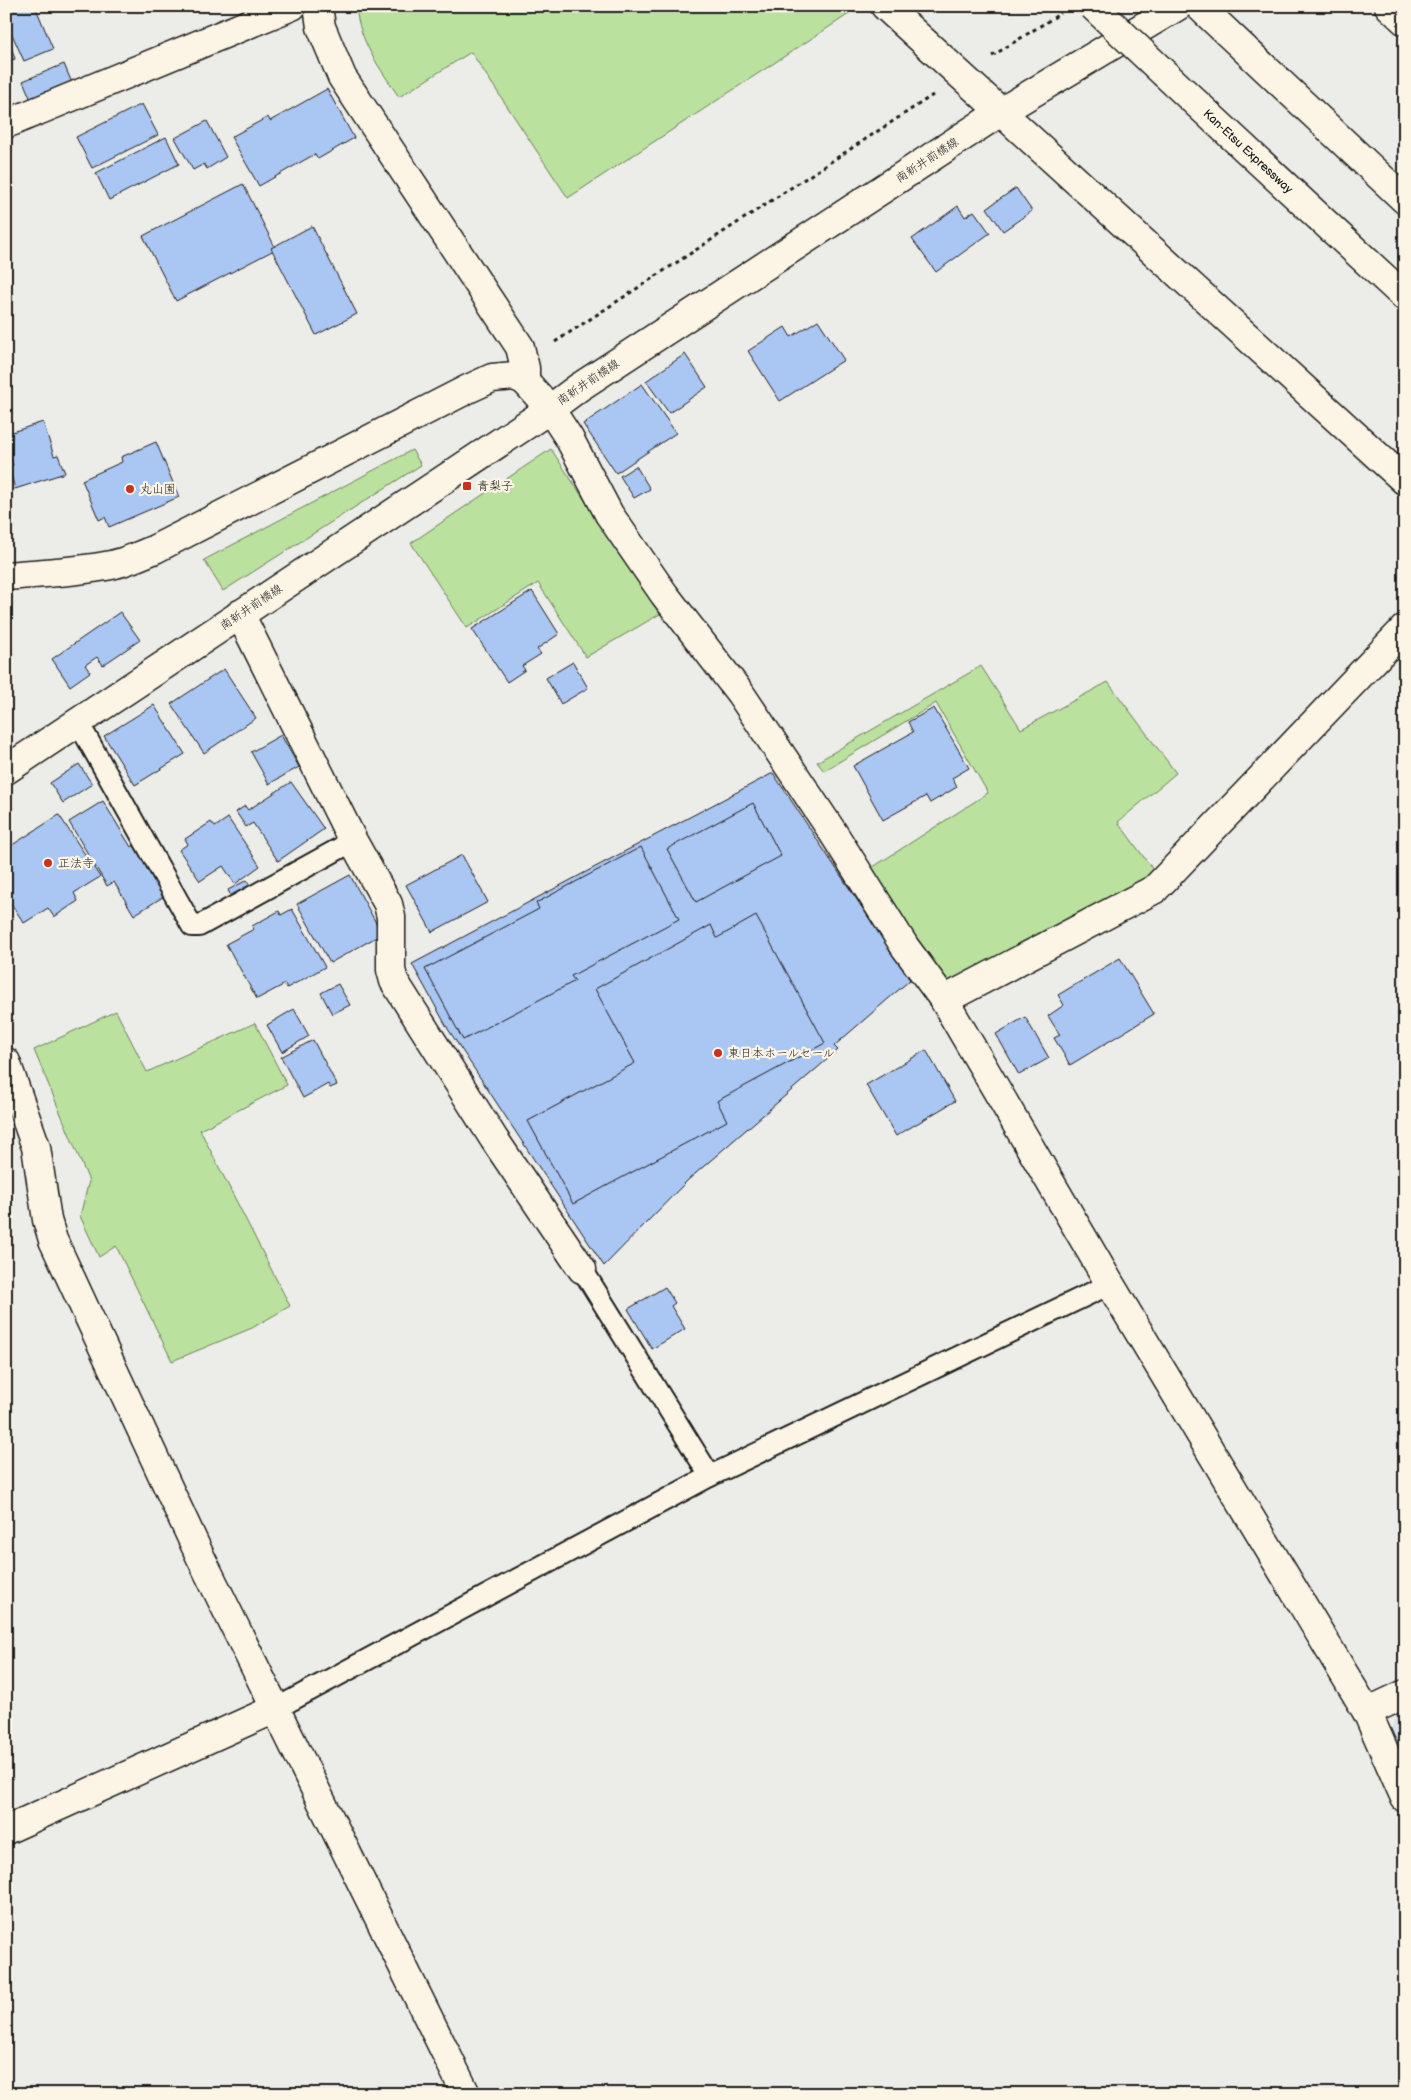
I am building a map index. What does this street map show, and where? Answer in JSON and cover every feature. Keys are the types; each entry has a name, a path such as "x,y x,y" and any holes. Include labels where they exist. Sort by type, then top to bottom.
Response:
{"main road":[{"path":"6,124 292,6"},
{"path":"318,6 321,27 342,78 516,340 523,358 525,381"},
{"path":"885,6 1405,481"},
{"name":"Kan-Etsu Expressway","path":"1093,6 1405,297"},
{"name":"南新井前橋線","path":"6,770 550,409 578,388 999,112 1178,6"},
{"path":"1199,6 1405,200"},
{"path":"1388,6 1405,21"},
{"path":"6,576 112,565 131,559 155,549 476,385 492,378 505,376 515,376 525,381 550,409 569,438 609,514 664,594 740,693 832,831 905,947 944,1000 1110,1284 1367,1712 1405,1798"},
{"path":"240,614 353,841 388,904 391,917 391,970 394,981 494,1139 582,1269"},
{"path":"944,1000 1155,889 1405,628"},
{"path":"6,1062 36,1147 53,1240 201,1558 277,1708 466,2094"},
{"path":"1367,1712 1405,1694"},
{"path":"6,1830 277,1708"}],"lane":[{"path":"78,722 192,926 199,926 353,841"},
{"path":"582,1269 710,1476"},
{"path":"277,1708 710,1476 1110,1284"}],"path":[{"path":"985,61 1066,10"},
{"path":"552,347 554,343 940,90"}],"shaded area":[{"path":"1405,1711 1405,1767 1389,1734 1397,1715"}],"green space":[{"path":"356,6 840,6 849,14 568,198 471,52 399,97 366,43 361,31"},
{"path":"551,449 660,614 586,657 538,583 467,628 411,543"},
{"path":"412,450 421,465 223,591 204,560"},
{"path":"981,666 1021,729 1108,682 1176,773 1118,822 1157,875 951,988 870,869 988,793 936,703 824,771 817,762"},
{"path":"116,1011 147,1072 255,1023 287,1085 200,1130 290,1306 252,1328 172,1361 116,1246 99,1257 80,1216 89,1181 34,1050"}],"building":[{"path":"22,6 35,6 53,49 24,61 6,21 6,13"},
{"path":"6,31 15,59 6,62"},
{"path":"64,64 75,90 34,107 23,81"},
{"path":"327,89 354,138 318,159 315,154 259,186 231,137 268,117 270,121"},
{"path":"142,104 158,135 92,168 76,137"},
{"path":"207,121 226,157 207,169 204,164 193,170 175,138"},
{"path":"166,137 179,164 109,200 96,173"},
{"path":"243,184 276,249 176,301 143,236"},
{"path":"1016,188 1032,211 1003,231 987,208"},
{"path":"958,206 965,217 974,211 990,233 936,272 912,239"},
{"path":"312,226 357,314 316,335 271,248"},
{"path":"818,320 844,360 780,401 748,351 785,327 791,337"},
{"path":"685,354 707,387 669,413 646,381"},
{"path":"642,384 676,433 616,473 583,424"},
{"path":"43,422 54,456 58,455 65,473 15,489 9,468 13,465 6,443 6,434"},
{"name":"丸山園","path":"156,442 179,497 109,527 105,517 99,520 82,480 122,462 121,457"},
{"path":"636,466 650,489 634,498 620,476"},
{"path":"532,591 559,634 537,649 541,654 522,666 525,670 507,682 472,629"},
{"path":"120,612 140,640 103,665 97,657 85,665 90,672 70,686 52,659"},
{"path":"573,662 588,688 561,704 546,678"},
{"path":"224,669 256,718 204,753 171,704"},
{"path":"154,705 185,754 135,785 104,736"},
{"path":"934,708 969,768 952,778 957,787 930,803 926,796 883,820 853,766 913,732 908,722"},
{"path":"281,735 299,767 269,784 251,752"},
{"path":"79,764 92,784 63,803 50,783"},
{"path":"773,773 910,980 834,1046 838,1050 688,1180 604,1266 448,1029 412,964"},
{"path":"291,782 324,829 278,861 253,823 246,827 236,812 245,806 248,810"},
{"path":"103,801 131,847 136,845 166,895 134,915 114,882 107,886 69,822"},
{"path":"753,803 781,856 696,902 667,849"},
{"name":"正法寺","path":"59,815 100,877 74,893 78,901 54,917 48,908 24,923 6,896 6,849"},
{"path":"228,818 260,866 235,884 223,866 200,881 179,850 188,844 185,839 211,822 215,827"},
{"path":"641,847 679,919 571,976 575,981 463,1040 425,969 539,909 536,903"},
{"path":"462,855 488,902 432,932 406,885"},
{"path":"350,875 382,934 330,963 297,904"},
{"path":"247,880 253,891 233,901 228,890"},
{"path":"292,909 325,967 287,988 285,984 257,999 226,944 254,929 252,926 279,911 281,915"},
{"name":"東日本ホールセール","path":"756,916 825,1043 717,1101 727,1121 573,1204 528,1121 635,1063 595,989 711,925 717,938"},
{"path":"1120,958 1154,1014 1070,1065 1054,1038 1060,1035 1048,1016 1064,1005 1058,995"},
{"path":"338,984 350,1005 332,1014 321,993"},
{"path":"294,1009 309,1036 282,1052 267,1025"},
{"path":"1025,1017 1049,1058 1019,1075 996,1034"},
{"path":"313,1040 337,1085 330,1088 328,1084 303,1098 281,1057"},
{"path":"926,1050 955,1101 896,1136 866,1085"},
{"path":"665,1287 675,1303 671,1306 685,1329 652,1349 628,1309"}],"place":[{"name":"青梨子","path":"467,486"},
{"name":"丸山園","path":"130,489"},
{"name":"正法寺","path":"48,863"},
{"name":"東日本ホールセール","path":"718,1053"}]}
